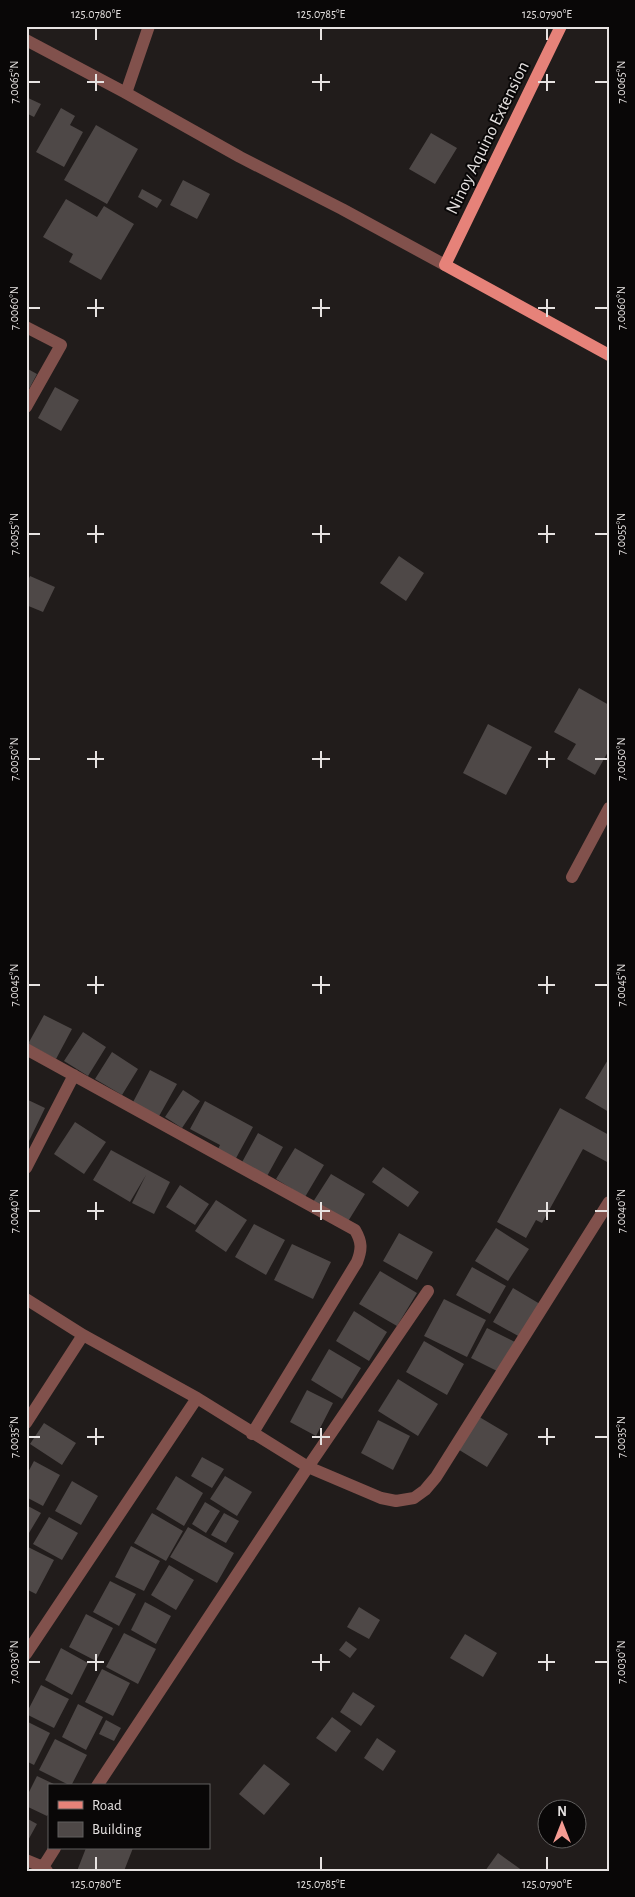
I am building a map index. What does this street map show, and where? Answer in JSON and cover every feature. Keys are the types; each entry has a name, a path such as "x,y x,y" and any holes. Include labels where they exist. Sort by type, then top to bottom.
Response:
{"main road":[{"name":"Ninoy Aquino Extension","path":"445,265 561,26"},
{"path":"445,265 609,354"}],"street":[{"path":"126,93 149,26"},
{"path":"26,40 240,157 342,209 445,265"},
{"path":"26,327 61,346 26,407"},
{"path":"572,877 609,808"},
{"path":"26,1049 355,1230 361,1240 357,1262 252,1434"},
{"path":"26,1168 74,1075"},
{"path":"26,1299 82,1335 197,1398 252,1434 308,1466 381,1498 396,1501 414,1498 425,1490 436,1477 609,1202"},
{"path":"98,1784 308,1466 428,1291"},
{"path":"26,1423 82,1335"},
{"path":"26,1654 197,1398"},
{"path":"26,1860 45,1869 54,1850"}],"building":[{"path":"26,97 41,104 34,117 26,113"},
{"path":"61,108 75,116 70,125 83,132 64,167 36,152"},
{"path":"96,125 138,149 107,204 64,180"},
{"path":"431,133 457,148 435,184 409,169"},
{"path":"183,180 210,194 197,219 170,205"},
{"path":"142,189 162,200 157,208 138,197"},
{"path":"66,199 97,217 104,206 134,224 101,280 69,262 73,254 43,237"},
{"path":"26,368 37,374 29,389 26,388"},
{"path":"55,387 79,400 61,431 38,418"},
{"path":"399,556 424,573 406,601 380,583"},
{"path":"30,576 55,587 43,612 26,605 26,585"},
{"path":"579,688 609,705 609,750 595,775 567,759 576,744 554,732"},
{"path":"488,724 532,747 506,795 463,773"},
{"path":"44,1015 72,1029 56,1059 28,1044"},
{"path":"83,1032 106,1047 88,1076 64,1061"},
{"path":"112,1052 138,1069 122,1095 95,1079"},
{"path":"609,1058 609,1112 585,1098"},
{"path":"150,1070 177,1084 158,1118 132,1104"},
{"path":"183,1090 200,1101 182,1128 165,1117"},
{"path":"26,1099 45,1108 29,1141 26,1140"},
{"path":"205,1101 253,1127 235,1160 217,1151 220,1145 190,1129"},
{"path":"560,1108 609,1135 609,1163 583,1149 542,1223 536,1220 526,1238 497,1222"},
{"path":"75,1122 106,1142 84,1174 54,1154"},
{"path":"258,1133 283,1147 266,1178 241,1164"},
{"path":"295,1148 324,1165 305,1197 276,1179"},
{"path":"111,1150 170,1182 154,1214 132,1203 146,1175 130,1202 93,1180"},
{"path":"383,1167 419,1192 408,1207 372,1182"},
{"path":"331,1174 365,1194 347,1223 313,1202"},
{"path":"180,1185 209,1204 195,1225 166,1207"},
{"path":"216,1200 247,1220 226,1252 195,1231"},
{"path":"254,1224 285,1240 266,1275 235,1257"},
{"path":"496,1228 529,1249 508,1281 475,1261"},
{"path":"399,1233 433,1252 417,1280 383,1261"},
{"path":"292,1244 331,1262 313,1299 274,1280"},
{"path":"472,1267 506,1286 490,1314 456,1295"},
{"path":"380,1271 417,1293 397,1326 359,1304"},
{"path":"513,1288 540,1304 520,1337 493,1322"},
{"path":"444,1299 486,1320 467,1357 424,1336"},
{"path":"354,1311 387,1332 369,1361 336,1341"},
{"path":"487,1328 515,1342 499,1372 471,1358"},
{"path":"424,1341 464,1364 447,1395 406,1372"},
{"path":"329,1349 361,1368 342,1399 311,1380"},
{"path":"398,1379 438,1404 418,1436 378,1411"},
{"path":"307,1390 333,1403 316,1436 290,1422"},
{"path":"476,1415 508,1434 487,1467 456,1448"},
{"path":"378,1420 410,1436 393,1470 361,1453"},
{"path":"44,1423 76,1443 62,1465 30,1444"},
{"path":"202,1457 224,1469 212,1488 191,1476"},
{"path":"34,1461 60,1475 43,1506 26,1497 26,1476"},
{"path":"176,1476 203,1493 184,1526 156,1509"},
{"path":"225,1476 252,1492 237,1516 210,1499"},
{"path":"72,1481 98,1496 81,1525 55,1511"},
{"path":"205,1502 220,1511 206,1533 192,1524"},
{"path":"26,1505 41,1513 26,1538"},
{"path":"152,1513 183,1531 166,1561 134,1543"},
{"path":"224,1513 239,1521 226,1543 211,1535"},
{"path":"49,1517 78,1533 62,1560 33,1544"},
{"path":"188,1527 234,1553 217,1583 170,1557"},
{"path":"131,1546 160,1561 144,1591 115,1577"},
{"path":"28,1547 54,1560 36,1594 26,1589 26,1552"},
{"path":"169,1565 194,1580 176,1610 151,1595"},
{"path":"110,1581 136,1594 119,1626 93,1612"},
{"path":"145,1602 171,1616 156,1644 131,1630"},
{"path":"359,1607 380,1620 369,1639 347,1627"},
{"path":"86,1614 113,1628 96,1661 69,1647"},
{"path":"124,1633 156,1649 138,1684 106,1667"},
{"path":"465,1634 497,1653 483,1677 450,1658"},
{"path":"346,1641 357,1649 350,1658 339,1650"},
{"path":"61,1648 88,1663 72,1695 45,1680"},
{"path":"102,1669 130,1683 113,1716 85,1702"},
{"path":"41,1685 69,1699 54,1728 26,1714"},
{"path":"353,1692 375,1706 361,1726 340,1712"},
{"path":"78,1704 103,1717 86,1750 62,1737"},
{"path":"332,1717 351,1731 336,1752 316,1738"},
{"path":"106,1720 121,1728 114,1741 99,1734"},
{"path":"26,1721 50,1733 34,1765 26,1761"},
{"path":"377,1738 396,1751 383,1771 364,1758"},
{"path":"55,1739 87,1755 72,1784 67,1784 39,1770"},
{"path":"264,1764 290,1784 264,1815 239,1794"},
{"path":"37,1776 54,1784 48,1784 47,1816 26,1806 26,1798"},
{"path":"26,1818 37,1824 26,1844"},
{"path":"85,1850 132,1850 124,1871 77,1871"},
{"path":"498,1853 523,1871 485,1871"}]}
